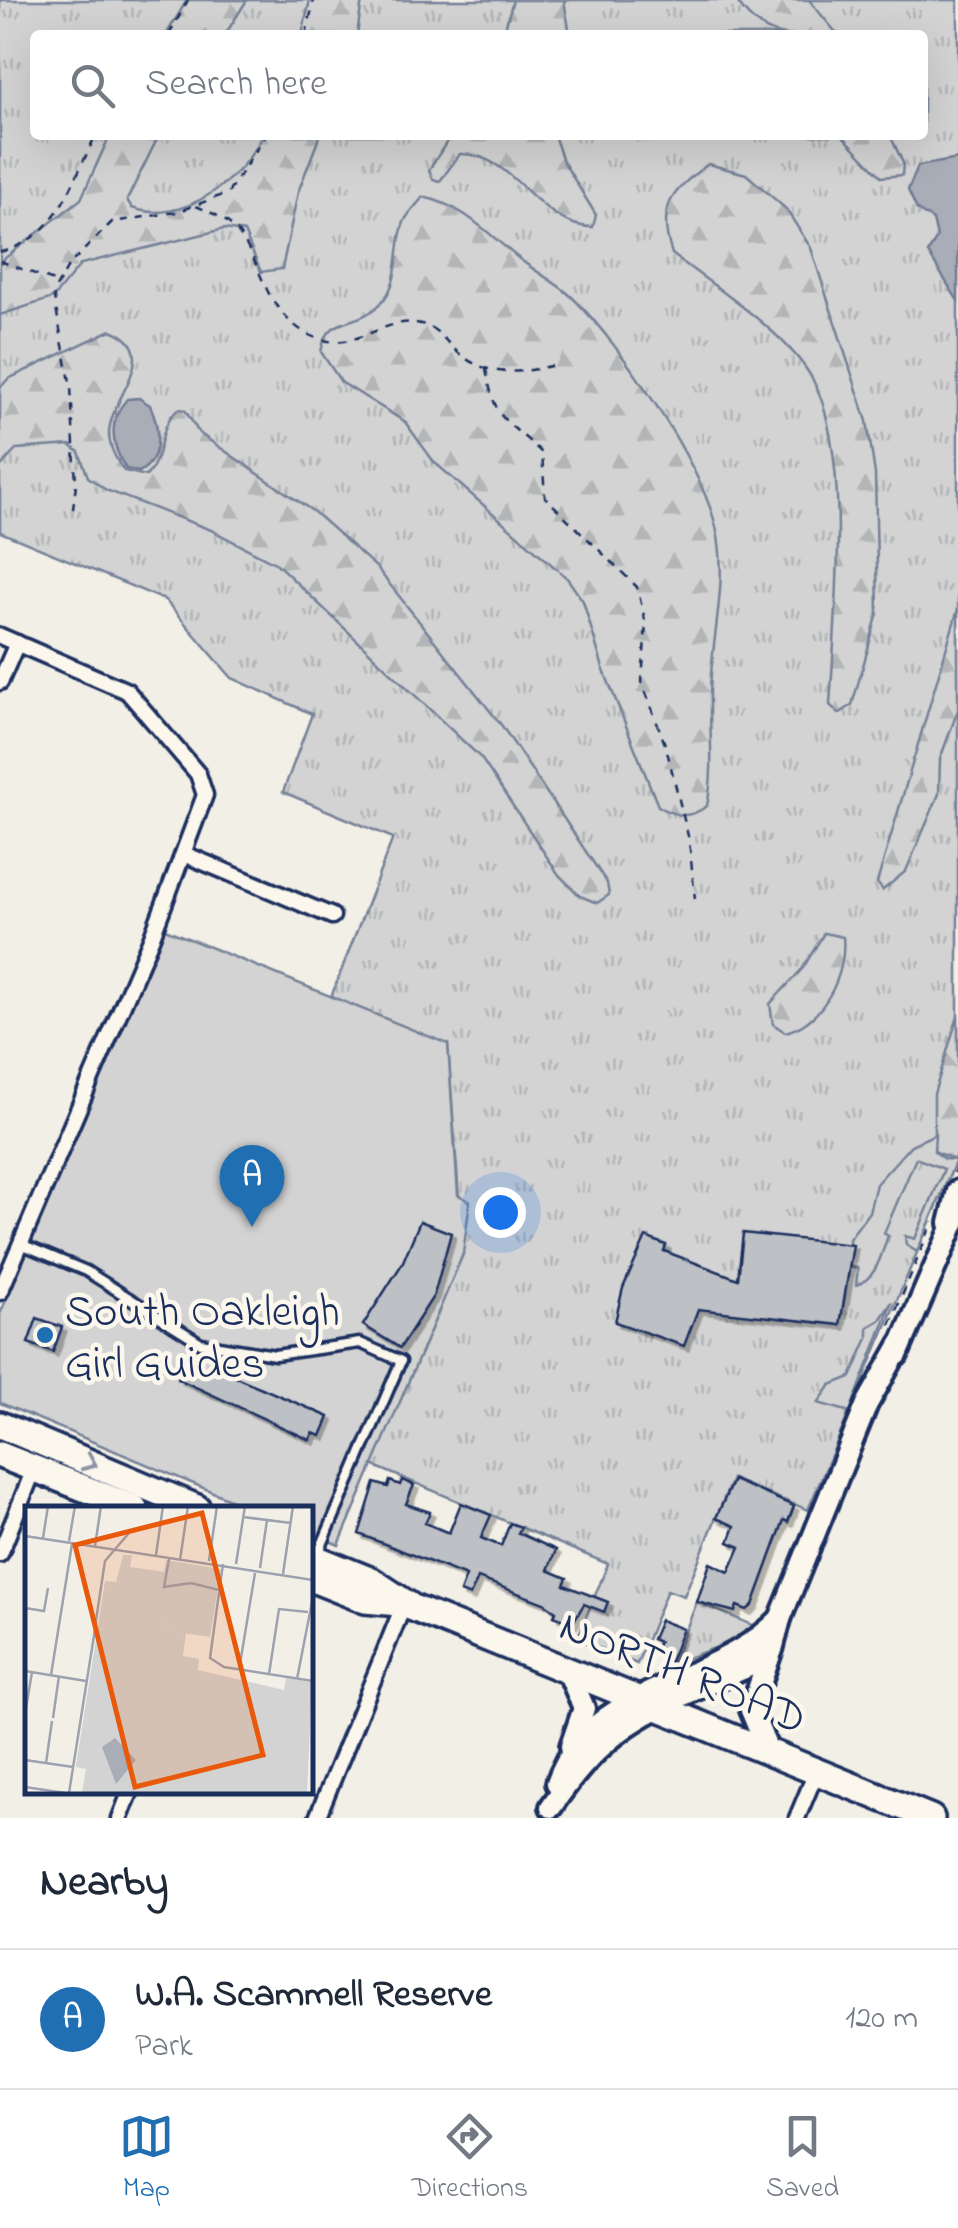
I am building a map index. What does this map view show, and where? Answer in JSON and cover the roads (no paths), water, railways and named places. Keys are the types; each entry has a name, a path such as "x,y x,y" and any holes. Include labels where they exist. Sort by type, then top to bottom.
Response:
{"highway":[{"path":"0,1425 192,1506"},
{"path":"0,1455 129,1506"},
{"name":"NORTH ROAD","path":"312,1564 365,1600 404,1604 932,1818"}],"street":[{"path":"0,636 132,694 198,774 205,790 202,810 0,1292"},
{"path":"0,682 17,643"},
{"path":"184,854 332,916"},
{"path":"768,1750 751,1710 780,1619 894,1339 953,1222 958,1192"},
{"path":"0,1554 34,1469"},
{"path":"316,1818 404,1604"},
{"path":"549,1812 584,1758 648,1702 744,1649 780,1619"},
{"path":"568,1757 605,1718 758,1662 772,1650"},
{"path":"549,1812 584,1708 567,1669"},
{"path":"797,1818 817,1770"},
{"path":"120,1818 130,1793"}],"lane":[{"path":"21,1244 103,1280 201,1343 275,1355 360,1342 400,1360 312,1564"}],"place":[{"name":"W.A. Scammell Reserve","path":"252,1227"},
{"name":"South Oakleigh Girl Guides","path":"45,1335"}]}
